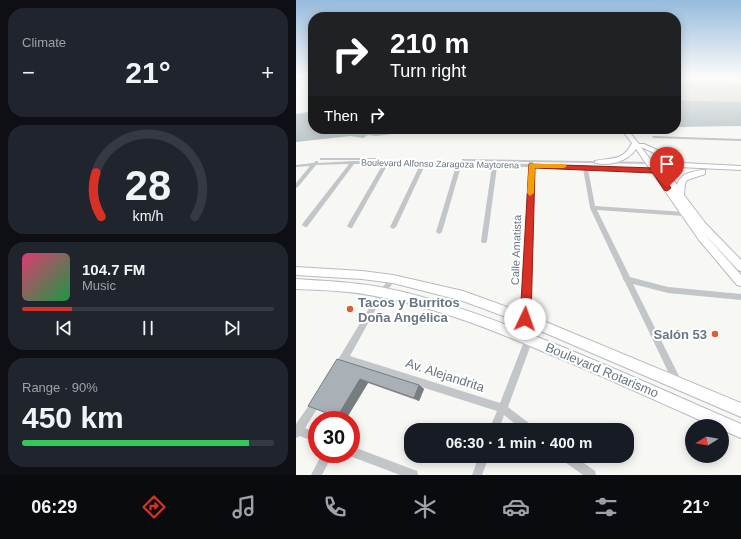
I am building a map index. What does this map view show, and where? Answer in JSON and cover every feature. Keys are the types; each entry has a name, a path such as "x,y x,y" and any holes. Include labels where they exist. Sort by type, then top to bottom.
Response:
{"street":[{"path":"597,162 617,160 627,156 632,151 632,136"},
{"path":"632,136 671,159 697,166"},
{"path":"632,136 717,242 741,268"},
{"path":"654,137 741,140"},
{"name":"Boulevard Alfonso Zaragoza Maytorena","path":"296,166 346,158 495,165 531,163 585,167 697,166 741,168"},
{"name":"Boulevard Alfonso Zaragoza Maytorena","path":"296,162 597,162 702,172 741,174"},
{"path":"296,186 317,162"},
{"path":"393,227 424,162"},
{"path":"305,225 352,163"},
{"path":"350,226 386,163"},
{"name":"Calle Amatista","path":"529,339 525,319 531,163"},
{"path":"439,232 459,164"},
{"path":"484,241 491,183 495,165"},
{"path":"585,167 593,208 678,384"},
{"path":"656,167 684,214 702,238 741,282"},
{"path":"680,196 680,184 684,177 702,172"},
{"path":"593,208 684,214"},
{"name":"Boulevard Rotarismo","path":"296,271 362,275 393,279 463,296 525,319 741,410"},
{"path":"337,370 382,292 393,279"},
{"path":"626,279 668,290 741,297"},
{"name":"Boulevard Rotarismo","path":"296,284 342,287 382,292 465,316 529,339 741,431"},
{"path":"497,423 529,339"},
{"name":"Av. Alejandrita","path":"344,358 502,408 522,423"},
{"path":"308,435 297,432 322,394"},
{"path":"360,454 413,475"},
{"path":"316,475 323,463"},
{"path":"477,475 481,463"},
{"path":"575,463 591,475"}],"shaded area":[{"path":"681,98 741,98 741,102 681,100"},
{"path":"681,100 741,102 741,126 681,127"},
{"path":"308,112 308,134 392,134 376,136 368,135 363,138 351,136 296,142 296,114"}],"building":[{"path":"337,359 419,385 414,398 360,379 341,411 321,411 308,406"}],"slow traffic":[{"path":"530,193 531,166 564,166"}],"place":[{"name":"Tacos y Burritos Doña Angélica","path":"350,309"},
{"name":"Salón 53","path":"715,334"}],"route":[{"path":"525,319 531,166 655,170 667,188"}]}
